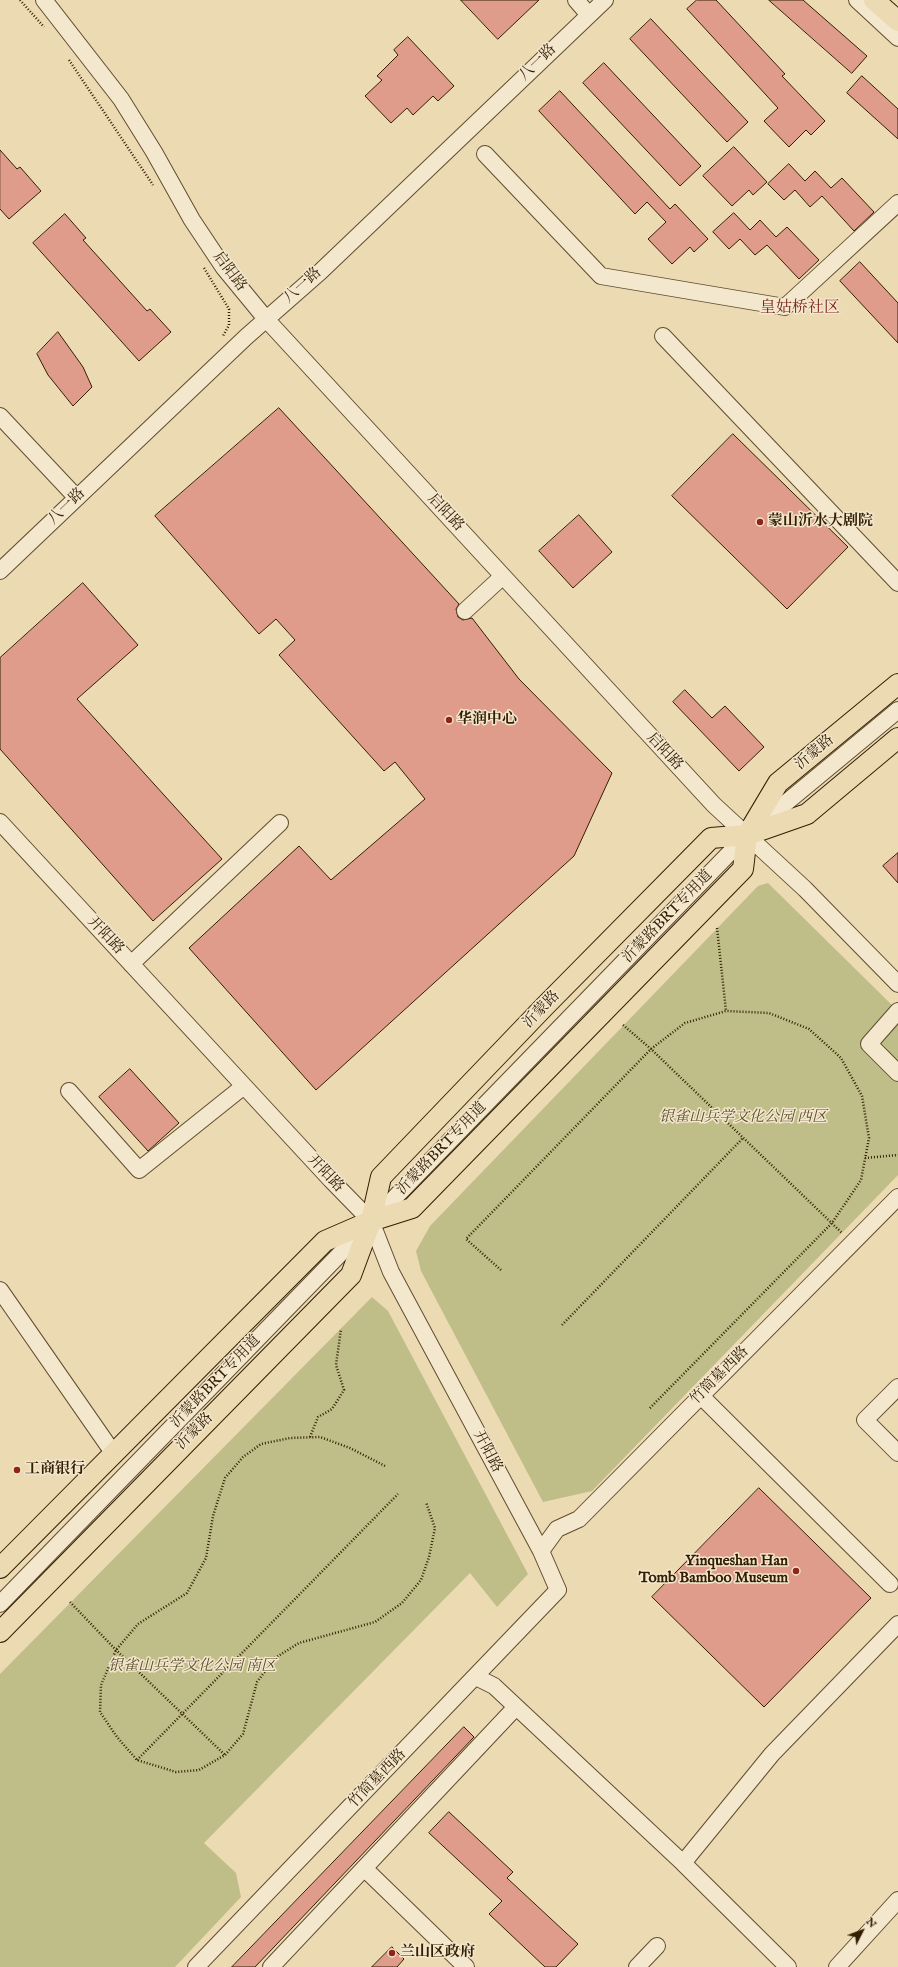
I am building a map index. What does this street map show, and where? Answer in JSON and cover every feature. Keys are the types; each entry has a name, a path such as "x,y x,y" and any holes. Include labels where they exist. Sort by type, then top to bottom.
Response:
{"main road":[{"path":"874,0 898,21"},
{"name":"沂蒙路","path":"0,1568 325,1241 371,1221 412,1208 743,869 747,835 778,783 898,684"},
{"name":"沂蒙路","path":"0,1632 351,1275 371,1221 382,1177 539,1013 711,838 747,835 807,814 898,738"}],"street":[{"name":"启阳路","path":"44,0 121,99 154,152 192,220 224,268 266,319 720,812 805,889 898,984"},
{"path":"576,0 590,15"},
{"name":"八一路","path":"0,571 266,319 320,272 605,0"},
{"path":"857,0 898,38"},
{"path":"485,154 601,276 785,307 898,203"},
{"path":"663,336 898,583"},
{"path":"0,416 77,498"},
{"path":"465,611 503,576"},
{"path":"747,835 898,710"},
{"name":"开阳路","path":"0,822 371,1221 391,1272 541,1551 558,1590"},
{"path":"131,964 280,823"},
{"path":"898,1011 869,1044 898,1073"},
{"path":"69,1091 139,1170 244,1086"},
{"name":"竹简墓西路","path":"541,1551 557,1529 579,1519 700,1395 898,1197"},
{"name":"沂蒙路BRT专用道","path":"0,1604 371,1221"},
{"path":"0,1290 114,1454"},
{"path":"898,1387 865,1420 898,1453"},
{"path":"700,1395 890,1584"},
{"name":"竹简墓西路","path":"196,1967 558,1590"},
{"path":"683,1863 772,1754 898,1624"},
{"path":"476,1677 494,1686 683,1863 788,1967"},
{"path":"271,1967 516,1707"},
{"path":"364,1868 466,1967"},
{"path":"837,1967 898,1900"},
{"path":"637,1967 656,1946"}],"path":[{"path":"20,0 49,33"},
{"path":"68,57 156,189"},
{"path":"203,267 229,309 229,325 221,341"},
{"path":"717,928 726,1011"},
{"path":"502,1270 466,1239 651,1049 685,1023 726,1011 769,1013 809,1029 841,1058 862,1096 869,1138 861,1180 832,1223 649,1409"},
{"path":"623,1026 651,1049 852,1243"},
{"path":"562,1325 743,1138"},
{"path":"865,1158 898,1155"},
{"path":"310,1437 318,1417 332,1409 344,1390 336,1365 341,1329"},
{"path":"385,1466 350,1448 320,1437 290,1438 261,1444 243,1457 226,1478 213,1516 206,1558 187,1593 138,1624 116,1650 101,1685 100,1712 117,1737 137,1760 176,1772 199,1770 225,1755 243,1734 257,1682 275,1658 299,1643 376,1622 402,1603 421,1580 429,1557 435,1528 426,1502"},
{"path":"137,1760 181,1713 398,1494"},
{"path":"70,1602 116,1650 225,1755"}],"green space":[{"name":"银雀山兵学文化公园 西区","path":"768,883 898,1011 898,1175 592,1491 543,1502 421,1271 416,1251 430,1226 758,886"},
{"name":"银雀山兵学文化公园 南区","path":"372,1297 388,1311 528,1574 497,1607 470,1573 204,1843 236,1873 241,1897 175,1967 0,1967 0,1674"}],"building":[{"path":"461,0 539,0 498,39"},
{"path":"697,0 716,0 785,74 782,76 825,121 811,135 806,130 789,147 764,121 778,108 687,9"},
{"path":"769,0 803,0 867,56 852,73"},
{"path":"651,19 748,122 727,142 630,39"},
{"path":"408,37 454,86 438,101 433,96 413,115 407,108 391,123 365,96 382,80 377,76 398,55 394,50"},
{"path":"604,63 701,166 680,186 583,83"},
{"path":"862,76 898,109 898,139 847,93"},
{"path":"560,91 670,209 675,204 708,239 694,252 690,247 672,264 648,239 666,222 647,202 635,214 539,111"},
{"path":"734,147 767,182 753,195 749,190 732,206 703,176"},
{"path":"0,150 17,169 20,167 41,191 9,219 0,209"},
{"path":"789,164 805,181 815,171 831,188 842,178 874,212 854,231 822,196 810,207 795,190 784,200 768,184"},
{"path":"734,213 750,230 760,220 776,237 787,227 819,260 799,279 767,245 755,255 740,239 729,249 713,232"},
{"path":"65,214 86,238 83,240 147,311 150,309 171,332 139,361 33,243"},
{"path":"860,262 898,303 898,343 840,281"},
{"path":"58,332 83,367 92,387 73,406 48,375 37,354"},
{"name":"华润中心","path":"279,408 459,604 456,609 458,617 463,620 472,618 519,679 612,773 574,856 316,1090 189,948 299,846 331,880 425,799 395,762 384,771 279,655 295,640 276,619 259,634 155,516"},
{"name":"蒙山沂水大剧院","path":"733,434 848,547 787,609 672,496"},
{"path":"579,515 612,552 573,588 539,551"},
{"path":"83,583 138,645 77,699 222,859 153,921 0,749 0,658"},
{"path":"685,690 712,718 725,706 764,747 739,771 673,702"},
{"path":"898,853 898,883 883,866"},
{"path":"130,1069 179,1123 148,1151 99,1097"},
{"path":"759,1488 871,1598 764,1707 652,1597"},
{"path":"464,1727 474,1737 255,1967 232,1967"},
{"path":"449,1812 513,1872 507,1878 578,1944 556,1967 545,1967 489,1914 502,1901 429,1833"},
{"name":"兰山区政府","path":"392,1947 404,1959 397,1967 372,1967"}],"place":[{"name":"蒙山沂水大剧院","path":"760,522"},
{"name":"华润中心","path":"449,720"},
{"name":"工商银行","path":"17,1470"},
{"name":"Yinqueshan Han Tomb Bamboo Museum","path":"796,1571"},
{"name":"兰山区政府","path":"392,1953"}],"district":[{"name":"皇姑桥社区","path":"800,309"}]}
